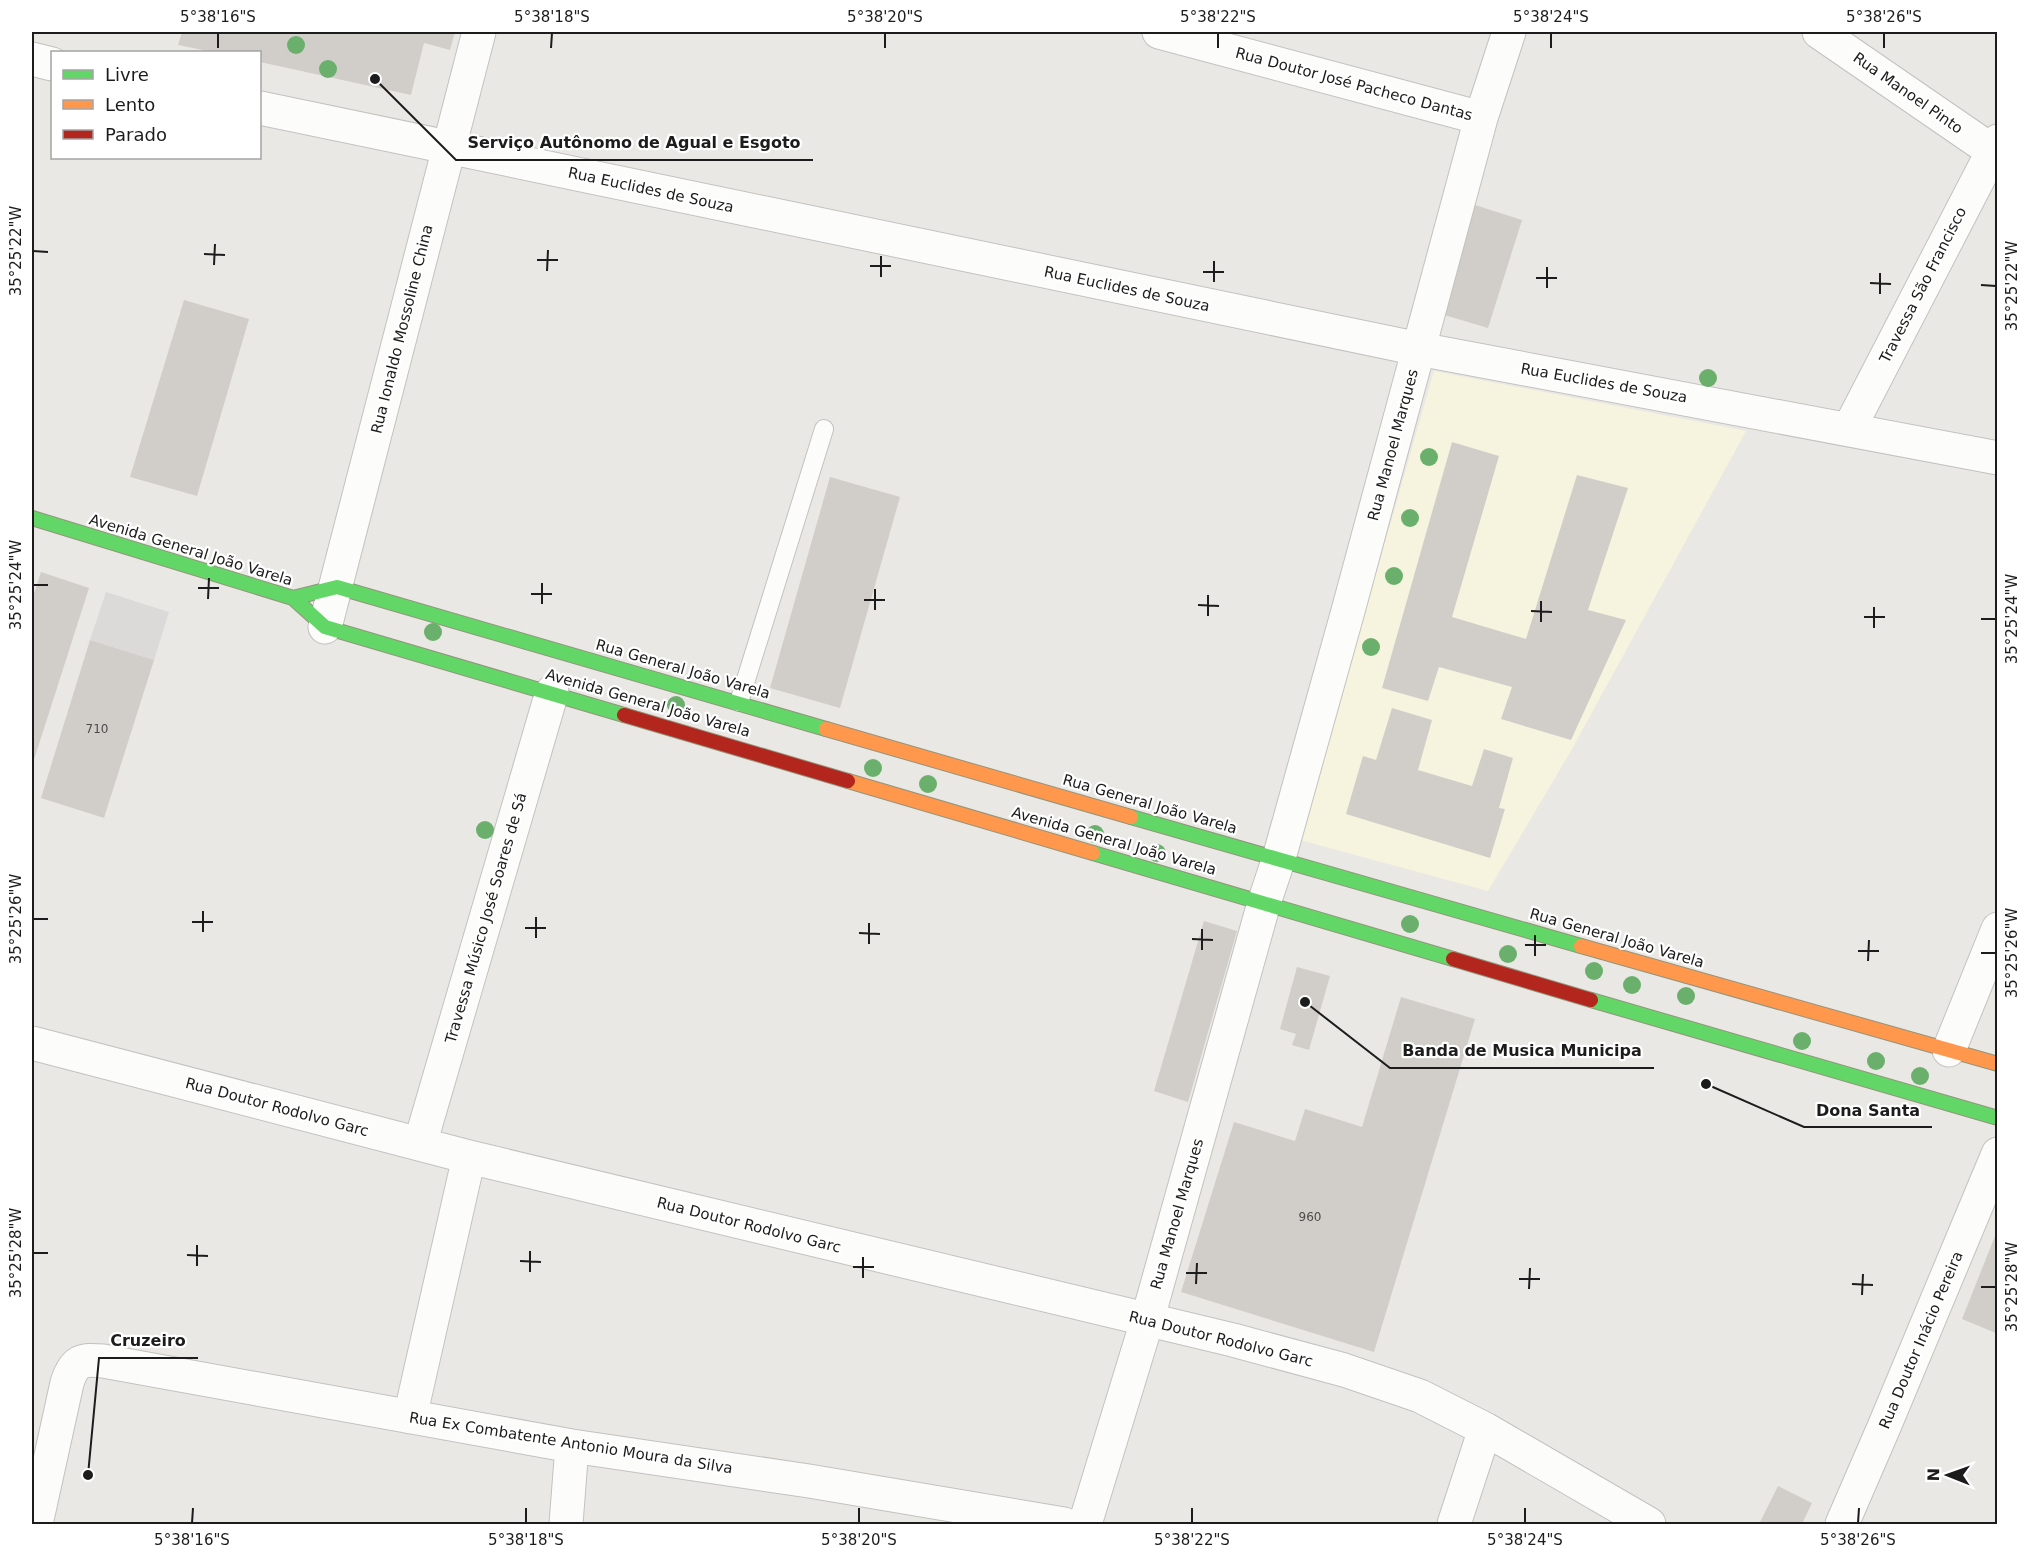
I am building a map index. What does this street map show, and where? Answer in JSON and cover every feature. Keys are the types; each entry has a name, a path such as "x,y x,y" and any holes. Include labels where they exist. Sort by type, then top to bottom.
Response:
{"main road":[{"name":"Avenida General João Varela","path":"32,518 293,598 325,627 1264,903"},
{"path":"293,598 337,587"},
{"name":"Rua General João Varela","path":"337,587 1998,1064"},
{"path":"1264,903 1998,1118"}],"street":[{"name":"Rua Ionaldo Mossoline China","path":"325,627 478,32"},
{"name":"Rua Doutor José Pacheco Dantas","path":"1159,32 1481,118"},
{"name":"Rua Manoel Marques","path":"1085,1524 1147,1321 1264,903 1279,858 1481,118 1509,32"},
{"name":"Rua Manoel Pinto","path":"1824,33 1996,149"},
{"path":"32,59 51,64"},
{"name":"Rua Euclides de Souza","path":"261,108 1419,349 1998,458"},
{"name":"Travessa São Francisco","path":"1849,429 1996,149"},
{"name":"Travessa Músico José Soares de Sá","path":"420,1144 552,692"},
{"path":"1949,1050 1998,929"},
{"name":"Rua Doutor Rodolvo Garc","path":"32,1043 469,1157 1233,1340 1344,1370 1420,1396 1485,1429 1649,1524"},
{"name":"Rua Doutor Inácio Pereira","path":"1842,1524 1998,1154"},
{"path":"410,1417 469,1157"},
{"name":"Rua Ex Combatente Antonio Moura da Silva","path":"40,1463 71,1370 78,1363 87,1360 103,1361 572,1446 809,1481 1064,1524"},
{"path":"1454,1524 1485,1429"},
{"path":"566,1524 572,1446"},
{"path":"36,1524 40,1463"}],"lane":[{"path":"739,702 824,429"}],"shaded area":[{"path":"1434,371 1746,431 1572,749 1488,891 1300,840"},
{"path":"106,592 169,612 154,660 90,640"}],"building":[{"path":"182,32 455,32 450,50 424,43 411,95 261,62 261,51 208,51 178,45"},
{"path":"1475,205 1522,220 1488,328 1441,314"},
{"path":"184,300 249,319 197,496 130,477"},
{"path":"1452,442 1499,456 1452,617 1526,639 1577,475 1628,488 1588,610 1626,620 1571,740 1501,719 1512,687 1439,667 1428,701 1382,688"},
{"path":"830,477 900,497 840,708 770,688"},
{"path":"41,572 89,588 32,766 32,600"},
{"path":"90,640 154,660 104,818 41,798"},
{"path":"1392,708 1432,720 1418,770 1472,786 1484,749 1513,758 1499,808 1505,809 1490,858 1346,814 1363,756 1376,760"},
{"path":"1204,921 1237,931 1188,1102 1154,1091"},
{"path":"1297,967 1330,976 1309,1050 1292,1045 1296,1034 1280,1029"},
{"path":"1401,997 1475,1019 1374,1352 1181,1292 1234,1122 1295,1141 1305,1109 1362,1127"},
{"path":"1998,1231 1998,1334 1962,1319"},
{"path":"1778,1486 1812,1503 1802,1524 1759,1524"}],"traffic: fast":[{"path":"32,518 293,598 325,627 624,715"},
{"path":"293,598 337,587 826,729"},
{"path":"1131,817 1581,946"},
{"path":"1093,853 1453,959"},
{"path":"1591,1000 1998,1118"}],"traffic: slow":[{"path":"826,729 1131,817"},
{"path":"848,781 1093,853"},
{"path":"1581,946 1998,1064"}],"traffic: jam":[{"path":"624,715 848,781"},
{"path":"1453,959 1591,1000"}],"place":[{"name":"Serviço Autônomo de Agual e Esgoto","path":"375,79"},
{"name":"Banda de Musica Municipa","path":"1305,1002"},
{"name":"Dona Santa","path":"1706,1084"},
{"name":"Cruzeiro","path":"88,1475"}]}
